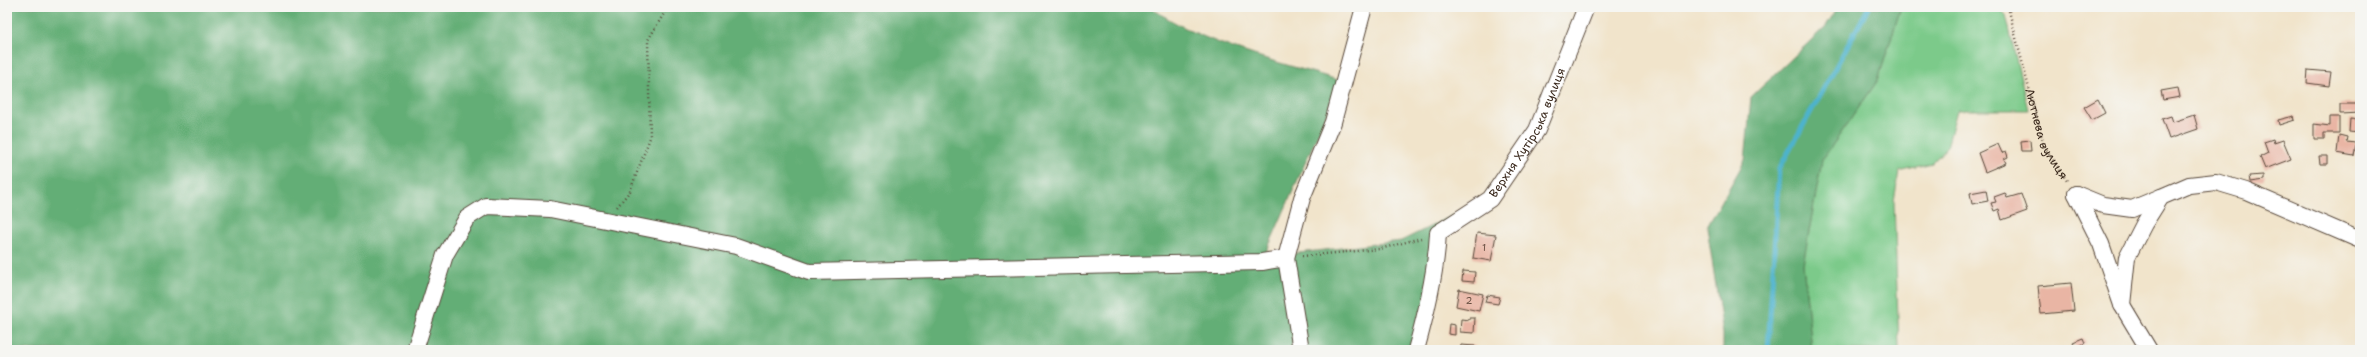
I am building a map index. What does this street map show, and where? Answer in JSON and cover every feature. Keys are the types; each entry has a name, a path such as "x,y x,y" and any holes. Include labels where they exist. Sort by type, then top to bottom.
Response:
{"street":[{"path":"1301,350 1286,258 1302,198 1332,122 1364,7"},
{"name":"Верхня Хутірська вулиця","path":"1438,233 1490,199 1537,130 1586,7"},
{"name":"Лютнева вулиця","path":"2076,194 2103,205 2132,209 2189,185 2216,182 2246,191 2360,240"},
{"path":"2076,194 2101,244 2122,305 2149,350"},
{"path":"2122,305 2127,257 2161,197"},
{"path":"415,350 445,255 467,218 486,206 550,209 736,246 809,272 1262,262 1286,258"},
{"path":"1416,350 1428,310 1436,263 1438,233"}],"path":[{"path":"607,220 630,191 650,138 648,40 668,7"},
{"name":"Лютнева вулиця","path":"2008,7 2044,146 2076,194"},
{"path":"1286,258 1380,249 1438,233"}],"green space":[{"path":"7,7 1150,7 1171,21 1218,42 1267,59 1341,81 1264,257 1401,241 1464,210 1444,237 1421,350 7,350"},
{"path":"1838,7 1901,7 1878,80 1822,160 1803,264 1812,350 1723,350 1723,333 1707,227 1745,160 1751,97 1826,26"},
{"path":"1901,7 1998,7 2006,15 2028,110 1957,110 1947,147 1932,163 1899,171 1894,201 1899,350 1812,350 1803,264 1822,160 1878,80"}],"building":[{"path":"2308,70 2331,72 2329,86 2307,83"},
{"path":"2178,88 2180,97 2163,100 2161,91"},
{"path":"2098,99 2105,113 2092,120 2084,107"},
{"path":"2340,104 2360,104 2360,113 2340,114"},
{"path":"2194,115 2198,129 2169,139 2162,119 2171,116 2173,122"},
{"path":"2294,116 2295,120 2279,125 2278,120"},
{"path":"2330,117 2339,117 2339,133 2324,133 2324,139 2314,139 2314,124 2330,126"},
{"path":"2350,119 2360,120 2360,151 2356,151 2358,133 2349,132"},
{"path":"2339,135 2347,137 2346,142 2356,143 2354,156 2337,153"},
{"path":"2273,139 2274,143 2283,140 2291,159 2265,169 2260,157 2268,153 2264,142"},
{"path":"2030,140 2031,151 2022,151 2021,141"},
{"path":"1998,144 2002,153 2006,151 2008,157 2004,159 2006,163 1985,172 1978,153"},
{"path":"2319,156 2327,156 2327,164 2320,164"},
{"path":"2264,175 2264,180 2250,182 2249,176"},
{"path":"1986,190 1988,201 1972,204 1970,193"},
{"path":"2005,193 2007,198 2021,194 2027,211 2002,220 1999,209 1994,211 1991,203 1996,202 1994,197"},
{"path":"1477,233 1496,235 1491,261 1473,258"},
{"path":"1463,271 1475,272 1474,282 1462,281"},
{"path":"2071,283 2074,311 2041,314 2038,286"},
{"path":"1459,289 1483,294 1479,311 1456,306"},
{"path":"1487,295 1500,297 1498,304 1485,302"},
{"path":"1469,318 1475,318 1474,333 1460,332 1461,319 1469,320"},
{"path":"1449,324 1455,325 1455,335 1448,334"},
{"path":"2083,338 2085,343 2081,345 2083,349 2076,350 2073,342"},
{"path":"1461,345 1475,346 1475,350 1460,350"}],"waterway":[{"path":"1768,350 1779,169 1869,7"}]}
